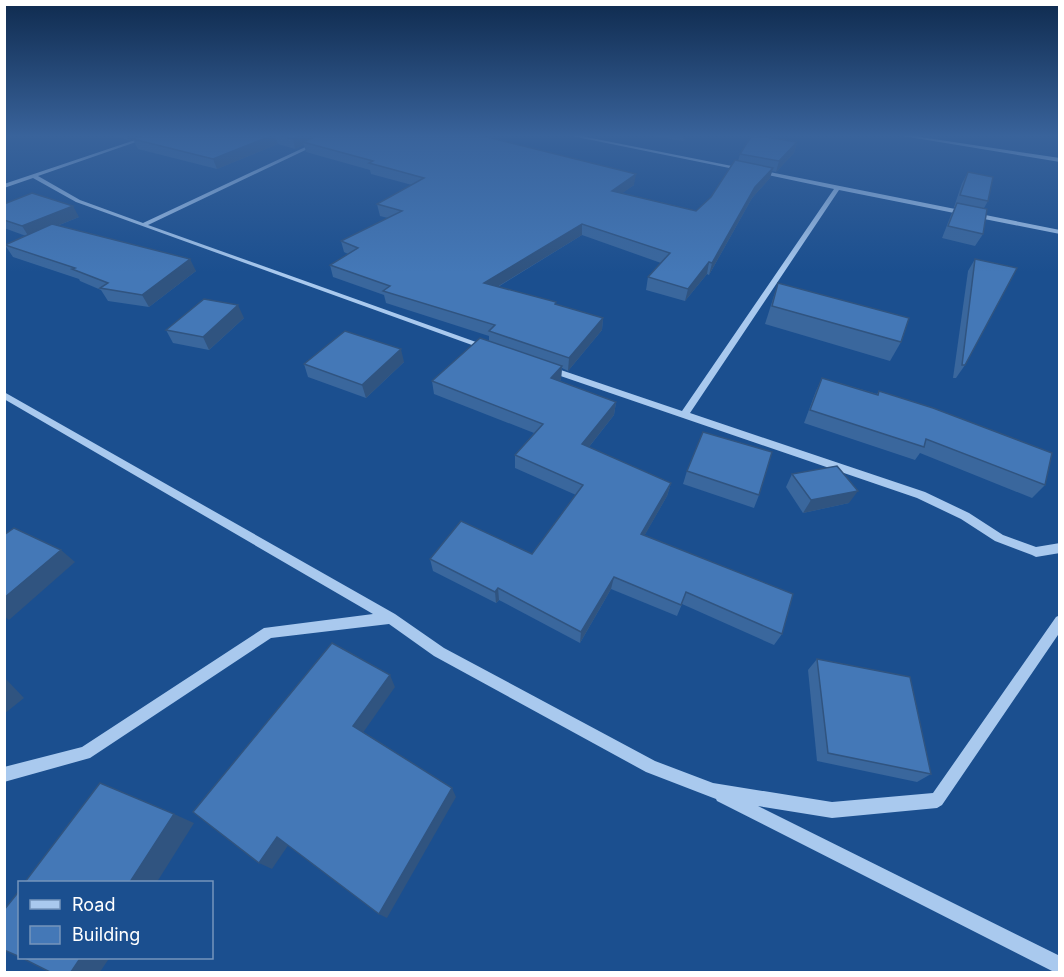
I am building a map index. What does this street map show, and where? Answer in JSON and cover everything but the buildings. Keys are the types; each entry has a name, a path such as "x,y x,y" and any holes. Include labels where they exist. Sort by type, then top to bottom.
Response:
{"street":[{"path":"4,186 20,181"},
{"path":"41,181 78,201 495,350"},
{"path":"143,225 238,181"},
{"path":"805,181 1059,232"},
{"path":"684,414 838,187"},
{"path":"540,366 921,495 965,516 999,538 1036,552 1059,548"},
{"path":"4,395 391,618 439,652 651,767 713,791 1059,966"},
{"path":"4,775 85,753 268,632 391,618"},
{"path":"713,791 832,810 937,800 1059,621"}]}
